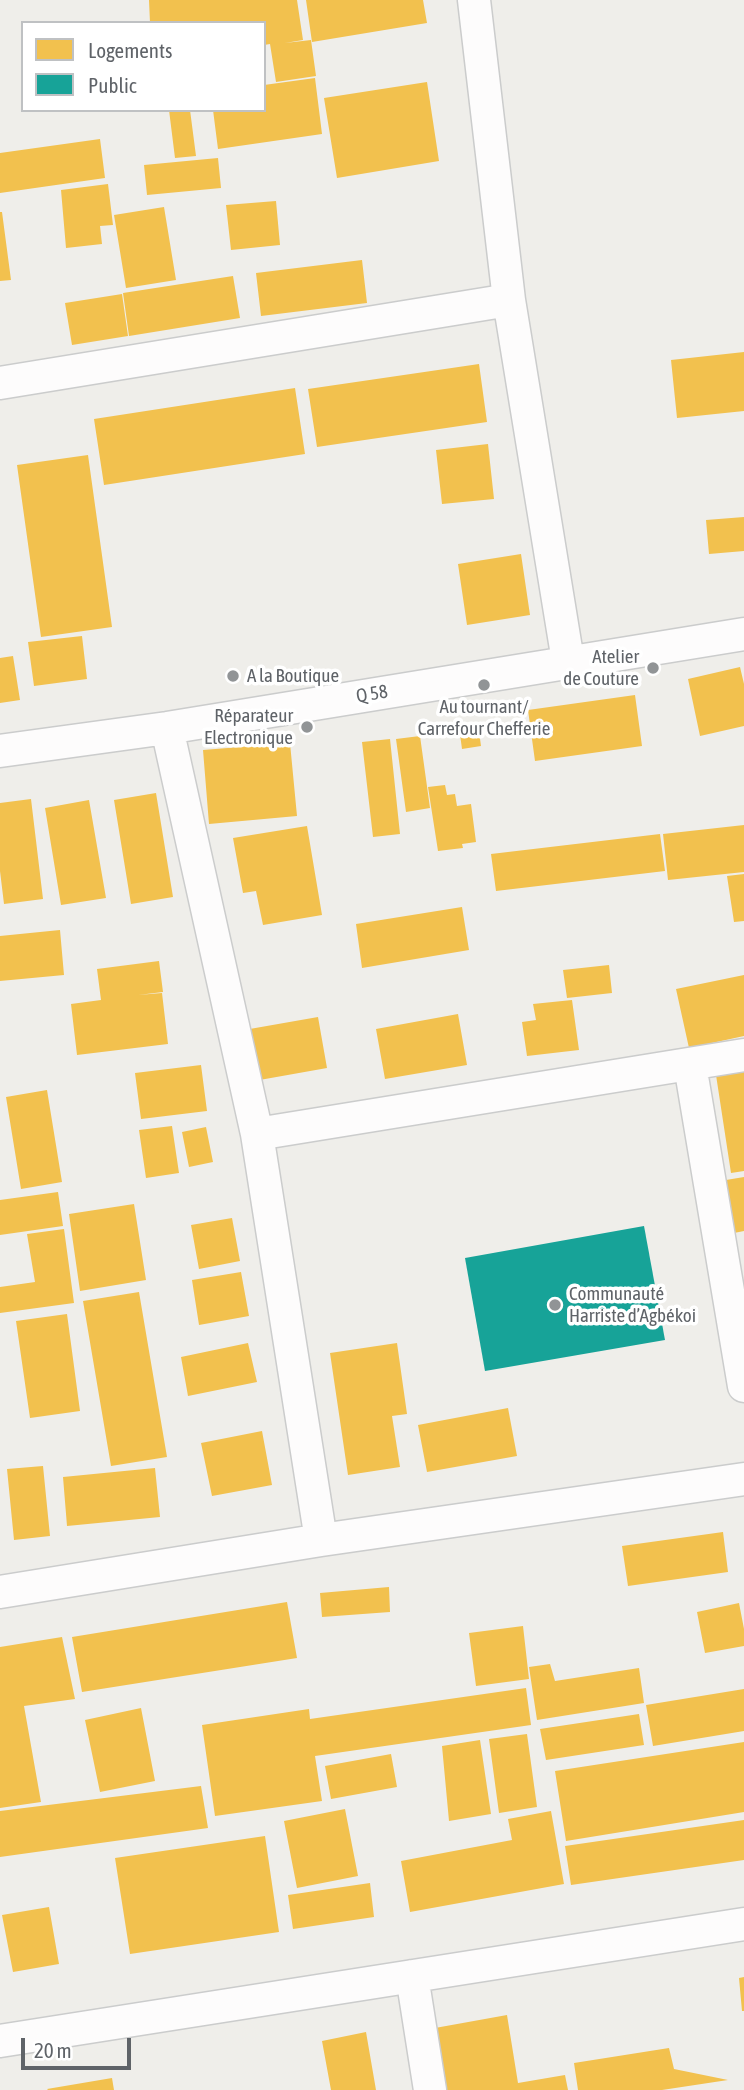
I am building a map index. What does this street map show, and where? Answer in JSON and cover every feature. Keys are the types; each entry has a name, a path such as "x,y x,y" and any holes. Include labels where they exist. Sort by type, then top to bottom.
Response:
{"street":[{"path":"474,0 509,300 568,661"},
{"path":"0,383 509,300"},
{"name":"Q 58","path":"0,751 167,728 744,634"},
{"path":"167,728 257,1134 321,1540"},
{"path":"257,1134 744,1055"},
{"path":"690,1065 744,1386"},
{"path":"0,1592 321,1540 744,1479"},
{"path":"0,2042 744,1924"},
{"path":"412,1976 430,2090"}],"building: Logements":[{"path":"149,0 297,0 303,40 285,43 311,40 316,76 276,82 270,44 266,45 266,21 150,21"},
{"path":"306,0 423,0 427,23 312,42"},
{"path":"315,78 322,134 218,149 213,112 266,112 266,85"},
{"path":"427,82 439,161 337,178 324,98"},
{"path":"169,112 190,112 196,156 175,158"},
{"path":"100,139 105,178 0,193 0,153"},
{"path":"218,158 221,188 147,195 144,165"},
{"path":"108,184 113,225 100,226 102,244 66,248 61,190"},
{"path":"276,201 280,245 231,250 226,205"},
{"path":"164,207 176,280 126,288 114,215"},
{"path":"0,212 11,280 0,281"},
{"path":"362,260 367,303 261,316 256,273"},
{"path":"233,276 240,318 129,336 123,293"},
{"path":"122,294 128,336 72,345 65,303"},
{"path":"744,352 744,411 677,418 671,360"},
{"path":"479,364 487,422 317,447 308,389"},
{"path":"295,388 305,454 104,485 94,419"},
{"path":"488,444 494,499 442,504 436,450"},
{"path":"88,455 112,627 41,637 17,465"},
{"path":"744,517 744,551 709,554 706,520"},
{"path":"521,554 530,615 467,625 458,564"},
{"path":"82,636 87,679 34,686 28,642"},
{"path":"13,656 20,700 0,703 0,658"},
{"path":"740,667 744,684 744,726 700,736 688,679"},
{"path":"635,695 642,746 535,761 528,710"},
{"path":"478,724 481,746 462,749 459,727"},
{"path":"420,736 430,808 406,812 396,739"},
{"path":"390,739 400,834 373,837 362,742"},
{"path":"290,743 297,816 209,824 203,750"},
{"path":"445,785 447,795 455,794 457,806 471,804 476,842 462,844 463,848 438,851 428,787"},
{"path":"156,793 173,897 131,904 114,800"},
{"path":"31,799 43,899 4,904 0,871 0,803"},
{"path":"89,800 106,898 61,905 45,808"},
{"path":"744,825 744,872 668,880 663,834"},
{"path":"307,826 322,915 263,925 256,891 243,893 233,838"},
{"path":"660,834 665,871 496,891 491,854"},
{"path":"744,874 744,921 734,922 727,876"},
{"path":"462,907 469,950 362,968 356,924"},
{"path":"60,930 64,975 0,981 0,936"},
{"path":"159,961 163,992 138,995 162,993 168,1044 77,1055 71,1004 101,1000 97,969"},
{"path":"609,965 612,993 567,998 563,970"},
{"path":"744,975 744,1036 689,1048 676,989"},
{"path":"572,1000 579,1050 527,1056 522,1022 536,1020 533,1004"},
{"path":"458,1014 467,1065 385,1079 376,1029"},
{"path":"318,1017 327,1068 254,1081 244,1030"},
{"path":"201,1065 207,1111 141,1119 135,1073"},
{"path":"744,1071 744,1171 731,1173 716,1075"},
{"path":"47,1090 62,1182 21,1189 6,1097"},
{"path":"172,1126 179,1173 146,1178 139,1130"},
{"path":"206,1127 213,1162 189,1167 182,1132"},
{"path":"744,1177 744,1231 734,1233 726,1180"},
{"path":"58,1192 63,1226 0,1235 0,1200"},
{"path":"134,1204 146,1280 80,1291 69,1214"},
{"path":"232,1218 240,1261 199,1269 191,1225"},
{"path":"64,1229 74,1303 0,1313 0,1287 35,1282 27,1234"},
{"path":"241,1272 249,1316 199,1325 192,1280"},
{"path":"139,1292 167,1457 111,1466 83,1301"},
{"path":"67,1314 80,1411 30,1418 16,1321"},
{"path":"248,1343 257,1382 188,1396 181,1357"},
{"path":"397,1343 407,1414 392,1416 400,1467 348,1475 330,1353"},
{"path":"508,1408 517,1456 427,1472 418,1425"},
{"path":"262,1431 272,1485 212,1496 201,1443"},
{"path":"43,1466 50,1536 14,1540 7,1469"},
{"path":"155,1468 160,1517 67,1526 63,1477"},
{"path":"723,1532 728,1572 628,1586 622,1546"},
{"path":"389,1587 390,1612 322,1617 320,1593"},
{"path":"287,1602 297,1658 82,1692 72,1637"},
{"path":"739,1603 744,1646 705,1653 697,1612"},
{"path":"523,1626 529,1679 476,1686 469,1633"},
{"path":"62,1637 75,1699 24,1706 41,1802 0,1808 0,1647"},
{"path":"550,1664 555,1681 639,1668 644,1703 537,1720 529,1667"},
{"path":"526,1688 531,1725 315,1756 322,1801 215,1816 202,1725 309,1709 310,1719"},
{"path":"744,1689 744,1731 653,1746 646,1705"},
{"path":"141,1708 155,1781 100,1792 85,1720"},
{"path":"639,1714 644,1745 546,1760 540,1729"},
{"path":"527,1734 537,1807 499,1813 489,1739"},
{"path":"480,1740 491,1814 449,1821 442,1746"},
{"path":"744,1742 744,1812 566,1841 555,1771"},
{"path":"391,1754 397,1787 331,1799 325,1766"},
{"path":"201,1786 208,1828 0,1857 0,1811"},
{"path":"345,1809 358,1876 297,1888 284,1821"},
{"path":"551,1811 564,1884 410,1912 401,1861 512,1840 508,1819"},
{"path":"744,1820 744,1860 571,1885 565,1846"},
{"path":"265,1836 279,1932 130,1954 115,1858"},
{"path":"370,1883 374,1917 293,1929 288,1895"},
{"path":"49,1907 59,1964 13,1972 2,1915"},
{"path":"744,1977 744,2011 742,2011 739,1978"},
{"path":"507,2015 518,2083 565,2075 568,2090 445,2090 435,2028"},
{"path":"366,2032 376,2090 331,2090 322,2041"},
{"path":"669,2048 674,2069 728,2080 662,2090 578,2090 574,2063"},
{"path":"112,2078 114,2090 47,2089"}],"building: Public":[{"path":"644,1226 665,1340 485,1371 465,1258"}],"place":[{"name":"Atelier de Couture","path":"653,668"},
{"name":"A la Boutique","path":"233,676"},
{"name":"Au tournant/ Carrefour Chefferie","path":"484,685"},
{"name":"Réparateur Electronique","path":"307,727"},
{"name":"Communauté Harriste d’Agbékoi","path":"555,1305"}]}
